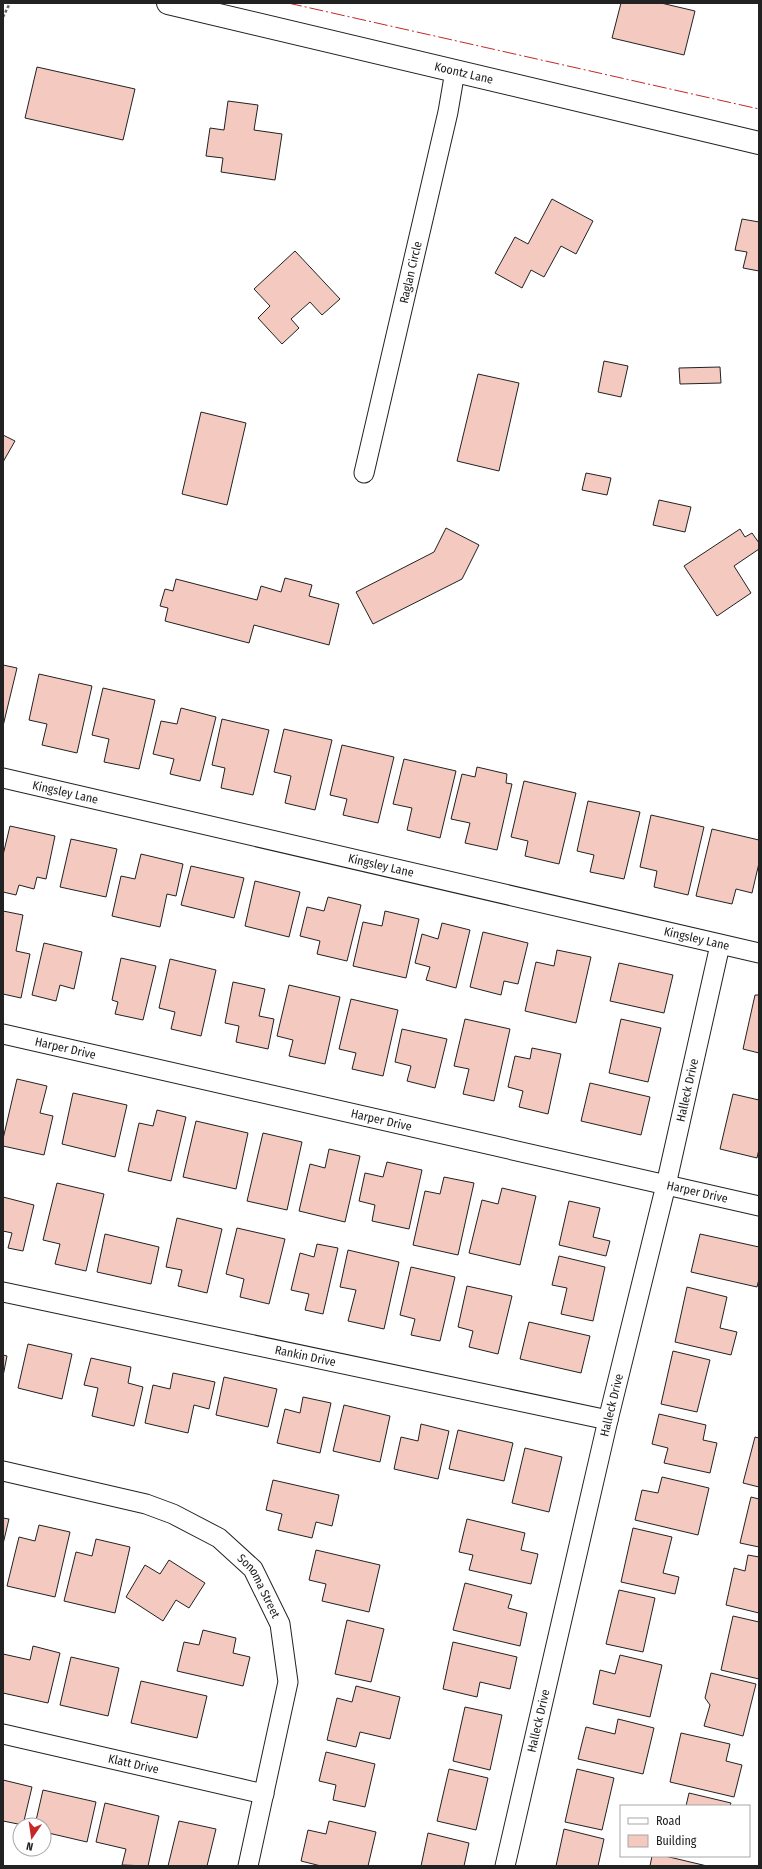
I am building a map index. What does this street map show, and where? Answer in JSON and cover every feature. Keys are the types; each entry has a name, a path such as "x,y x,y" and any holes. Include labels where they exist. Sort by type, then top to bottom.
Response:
{"street":[{"name":"Koontz Lane","path":"168,3 759,143"},
{"name":"Raglan Circle","path":"364,473 448,112 455,70"},
{"name":"Kingsley Lane","path":"3,778 759,953"},
{"name":"Halleck Drive","path":"505,1866 608,1420 666,1185 720,945"},
{"name":"Harper Drive","path":"3,1034 759,1206"},
{"name":"Rankin Drive","path":"3,1292 608,1420"},
{"name":"Sonoma Street","path":"3,1471 146,1504 173,1514 218,1538 253,1569 280,1624 288,1682 248,1866"},
{"name":"Klatt Drive","path":"3,1734 264,1794"}],"path":[{"path":"3,18 10,3"}],"building":[{"path":"621,3 661,3 695,11 684,55 612,38"},
{"path":"37,67 135,89 123,140 25,118"},
{"path":"228,101 258,105 254,130 282,134 275,180 221,172 223,158 206,156 210,128 224,130"},
{"path":"552,199 593,221 576,254 561,246 544,277 531,270 522,288 495,273 515,237 528,244"},
{"path":"742,219 759,222 759,271 743,268 747,252 735,250"},
{"path":"295,251 340,299 322,315 310,302 291,319 299,328 282,344 258,318 270,306 254,289"},
{"path":"604,361 628,366 621,397 598,392"},
{"path":"720,367 721,383 680,384 679,368"},
{"path":"478,374 519,383 499,471 457,461"},
{"path":"201,412 246,423 227,505 182,494"},
{"path":"3,435 15,441 3,462"},
{"path":"586,473 611,478 607,495 582,490"},
{"path":"659,500 691,507 685,532 653,525"},
{"path":"446,528 479,545 462,579 373,624 356,592 434,552"},
{"path":"740,529 745,537 752,533 759,543 759,549 734,566 751,593 717,616 684,566"},
{"path":"285,578 312,585 309,596 339,604 329,645 254,625 249,643 165,621 168,608 160,606 165,589 173,591 176,579 257,600 261,586 281,592"},
{"path":"3,665 17,668 3,726"},
{"path":"39,674 92,686 77,753 42,745 47,724 29,720"},
{"path":"103,688 155,700 139,769 104,762 109,739 92,735"},
{"path":"181,708 216,717 200,781 170,774 174,759 153,754 161,721 177,724"},
{"path":"222,719 269,730 253,795 221,788 225,768 212,765"},
{"path":"284,729 332,740 315,810 285,803 291,776 274,772"},
{"path":"342,745 394,757 378,823 343,815 347,799 330,795"},
{"path":"404,759 456,771 440,838 407,830 412,808 393,804"},
{"path":"477,767 507,774 506,783 512,784 497,850 465,843 470,823 451,819 462,774 475,777"},
{"path":"524,781 576,793 559,864 525,856 528,841 511,837"},
{"path":"588,801 640,812 624,879 590,872 594,855 577,851"},
{"path":"651,815 704,827 688,895 654,887 657,871 640,867"},
{"path":"10,826 55,836 46,879 37,877 34,889 19,885 16,895 3,892 3,855"},
{"path":"712,829 759,840 759,863 752,893 736,889 732,904 696,896"},
{"path":"71,839 117,849 106,897 60,887"},
{"path":"141,854 183,864 176,896 167,894 160,927 112,916 121,876 135,879"},
{"path":"191,866 244,878 234,918 181,905"},
{"path":"255,881 300,892 289,937 245,926"},
{"path":"328,897 361,905 347,961 317,954 320,941 300,936 307,907 324,911"},
{"path":"3,911 23,915 16,951 30,954 21,998 3,994"},
{"path":"385,911 419,919 406,978 353,966 363,922 382,926"},
{"path":"442,923 470,930 456,988 426,980 430,967 415,963 422,934 438,939"},
{"path":"483,932 528,943 518,984 504,981 501,995 470,987"},
{"path":"44,943 82,952 74,989 60,985 56,1001 32,995"},
{"path":"557,950 591,957 576,1023 525,1011 536,962 554,966"},
{"path":"121,958 156,966 143,1020 115,1014 118,1002 112,1000"},
{"path":"170,959 216,970 201,1036 171,1029 175,1012 159,1008"},
{"path":"619,963 673,975 664,1013 610,1001"},
{"path":"233,982 265,989 259,1016 274,1019 268,1049 236,1042 239,1026 225,1023"},
{"path":"289,985 340,997 325,1064 289,1056 293,1040 277,1036"},
{"path":"755,995 759,995 759,1053 743,1049"},
{"path":"351,999 398,1010 383,1076 352,1069 356,1053 339,1049"},
{"path":"465,1019 510,1029 494,1101 463,1094 469,1069 454,1066"},
{"path":"621,1019 661,1028 648,1082 609,1073"},
{"path":"402,1029 447,1039 435,1088 407,1081 411,1066 395,1062"},
{"path":"532,1048 561,1054 548,1114 519,1107 523,1091 508,1087 515,1056 530,1059"},
{"path":"17,1079 47,1086 40,1113 53,1116 44,1155 3,1146 3,1139"},
{"path":"590,1083 650,1097 641,1135 581,1121"},
{"path":"73,1093 127,1105 115,1157 62,1144"},
{"path":"733,1094 759,1100 759,1149 757,1158 720,1149"},
{"path":"157,1110 186,1117 171,1181 128,1171 139,1123 153,1126"},
{"path":"196,1121 248,1133 236,1189 183,1177"},
{"path":"263,1133 302,1142 287,1210 247,1201"},
{"path":"329,1149 360,1156 345,1222 299,1211 310,1164 325,1168"},
{"path":"387,1162 422,1170 409,1229 372,1221 375,1205 359,1201 365,1173 383,1177"},
{"path":"444,1177 474,1183 458,1255 413,1245 425,1191 440,1194"},
{"path":"57,1183 104,1194 86,1271 55,1264 60,1244 43,1240"},
{"path":"502,1188 536,1196 520,1265 469,1253 482,1200 498,1204"},
{"path":"3,1197 34,1205 23,1251 8,1248 12,1233 3,1231"},
{"path":"569,1201 600,1208 593,1237 610,1241 606,1256 559,1245"},
{"path":"177,1218 222,1229 207,1293 178,1286 182,1270 166,1267"},
{"path":"237,1228 285,1239 269,1304 240,1297 244,1279 226,1274"},
{"path":"105,1234 159,1247 151,1284 97,1272"},
{"path":"700,1234 759,1247 759,1279 757,1287 691,1272"},
{"path":"317,1244 338,1248 323,1314 305,1310 309,1294 291,1290 300,1253 314,1257"},
{"path":"348,1250 399,1262 384,1329 348,1321 356,1290 340,1287"},
{"path":"559,1256 605,1267 593,1321 561,1314 567,1288 552,1285"},
{"path":"411,1267 455,1277 440,1341 411,1335 415,1319 400,1315"},
{"path":"467,1286 512,1296 498,1354 469,1347 473,1331 458,1327"},
{"path":"687,1287 727,1297 720,1328 737,1332 731,1355 675,1342"},
{"path":"529,1322 590,1336 581,1373 520,1359"},
{"path":"28,1344 72,1354 62,1399 18,1388"},
{"path":"673,1351 710,1360 697,1412 661,1404"},
{"path":"3,1355 7,1356 3,1376"},
{"path":"91,1358 131,1367 128,1383 143,1387 134,1426 92,1416 98,1388 84,1385"},
{"path":"173,1373 215,1382 209,1409 194,1405 188,1433 145,1423 153,1385 170,1389"},
{"path":"224,1377 277,1389 268,1427 216,1415"},
{"path":"303,1397 331,1403 320,1453 277,1443 285,1409 300,1413"},
{"path":"344,1405 390,1416 380,1462 333,1451"},
{"path":"659,1414 706,1425 703,1440 717,1443 710,1473 664,1463 668,1448 652,1444"},
{"path":"421,1424 449,1431 438,1479 394,1469 401,1437 418,1441"},
{"path":"458,1430 513,1443 504,1481 449,1469"},
{"path":"755,1437 759,1438 759,1487 743,1483"},
{"path":"525,1448 562,1457 549,1512 512,1503"},
{"path":"662,1477 709,1488 698,1535 635,1520 642,1490 658,1493"},
{"path":"273,1480 339,1495 332,1526 316,1522 312,1538 278,1530 282,1514 266,1510"},
{"path":"751,1497 759,1499 759,1547 740,1543"},
{"path":"3,1518 9,1519 3,1544"},
{"path":"467,1519 525,1533 521,1550 538,1554 531,1584 469,1570 473,1555 459,1552"},
{"path":"39,1525 70,1532 55,1597 7,1586 19,1537 35,1541"},
{"path":"633,1528 672,1537 663,1573 679,1577 675,1594 621,1582"},
{"path":"96,1539 130,1547 115,1613 64,1601 76,1552 92,1556"},
{"path":"316,1550 380,1565 369,1612 322,1601 326,1584 309,1580"},
{"path":"748,1555 759,1557 759,1613 726,1605 734,1568 745,1571"},
{"path":"169,1560 205,1583 189,1608 176,1600 163,1621 126,1597 145,1565 160,1574"},
{"path":"465,1583 512,1595 508,1608 527,1613 520,1646 453,1630"},
{"path":"619,1590 655,1598 643,1652 606,1644"},
{"path":"733,1616 759,1622 759,1679 721,1670"},
{"path":"347,1620 384,1629 371,1682 335,1674"},
{"path":"203,1630 236,1638 233,1653 250,1657 243,1686 177,1671 184,1642 199,1645"},
{"path":"453,1642 517,1657 510,1689 480,1682 477,1697 443,1689"},
{"path":"33,1646 60,1653 48,1703 3,1693 3,1654 30,1660"},
{"path":"620,1655 662,1665 650,1717 593,1704 600,1670 615,1674"},
{"path":"71,1657 119,1668 108,1716 60,1705"},
{"path":"711,1673 756,1684 743,1736 704,1726 710,1705 705,1698"},
{"path":"141,1681 207,1696 197,1738 131,1723"},
{"path":"356,1686 400,1697 390,1739 360,1732 356,1747 327,1740 337,1698 352,1702"},
{"path":"465,1707 502,1715 490,1770 453,1761"},
{"path":"618,1719 654,1728 643,1774 578,1759 586,1727 615,1734"},
{"path":"681,1733 730,1744 726,1761 742,1765 734,1797 670,1782"},
{"path":"326,1752 375,1764 365,1807 333,1800 336,1785 319,1781"},
{"path":"449,1769 488,1778 476,1830 437,1821"},
{"path":"577,1769 614,1778 602,1830 565,1822"},
{"path":"3,1780 32,1787 25,1817 12,1817 12,1823 3,1821"},
{"path":"43,1790 96,1802 87,1842 52,1834 52,1817 37,1817"},
{"path":"689,1793 731,1803 730,1805 686,1805"},
{"path":"105,1803 159,1816 148,1866 122,1865 126,1849 96,1842"},
{"path":"179,1821 216,1829 207,1866 168,1866"},
{"path":"329,1821 376,1832 368,1866 321,1866 301,1861 308,1830 326,1834"},
{"path":"564,1829 604,1839 598,1866 556,1866"},
{"path":"428,1833 469,1843 464,1866 421,1866"},
{"path":"652,1857 669,1857 707,1866 650,1866"}],"power":[{"path":"288,3 759,109"}]}
